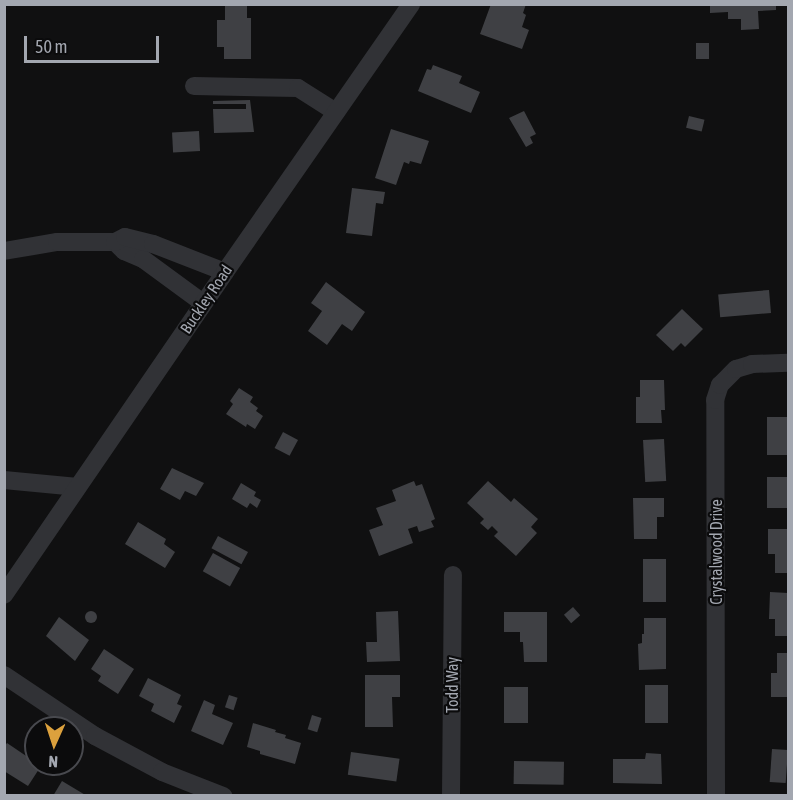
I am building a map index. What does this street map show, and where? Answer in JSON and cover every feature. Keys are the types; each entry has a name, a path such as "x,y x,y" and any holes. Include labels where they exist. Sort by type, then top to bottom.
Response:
{"street":[{"name":"Buckley Road","path":"4,595 411,4"},
{"path":"194,86 298,88 336,112"},
{"path":"4,251 57,242 115,242 125,237 153,244 225,272"},
{"path":"115,242 124,251 143,259 203,303"},
{"name":"Crystalwood Drive","path":"716,795 715,400 720,385 736,369 752,364 789,363"},
{"path":"4,480 78,487"},
{"name":"Todd Way","path":"451,795 453,575"},
{"path":"4,675 114,746 162,772 223,795"}],"building":[{"path":"225,4 247,4 247,18 251,18 251,59 224,59 224,47 217,47 217,20 225,20"},
{"path":"491,4 526,4 523,13 526,15 522,27 529,30 522,49 480,34"},
{"path":"710,4 776,4 776,10 758,11 759,29 741,30 741,19 728,19 728,12 710,13"},
{"path":"696,43 709,43 709,59 696,59"},
{"path":"433,65 462,76 459,83 480,92 471,113 418,91 427,69 431,70"},
{"path":"250,100 254,132 214,133 213,109 246,109 246,104 213,104 213,101"},
{"path":"524,111 536,134 530,137 533,143 526,147 509,118"},
{"path":"689,116 705,120 702,132 686,128"},
{"path":"391,129 429,141 421,164 404,162 396,185 375,178"},
{"path":"199,131 200,151 173,152 172,132"},
{"path":"352,188 385,192 383,204 376,203 372,236 346,233"},
{"path":"326,282 365,312 352,331 342,324 327,345 308,331 322,311 311,303"},
{"path":"769,290 771,313 720,317 718,294"},
{"path":"682,309 703,329 685,347 681,343 673,351 656,335"},
{"path":"640,380 664,380 665,410 661,410 662,423 636,423 636,397 640,397"},
{"path":"239,388 253,397 250,402 263,416 255,429 247,424 246,427 226,414 233,404 230,401"},
{"path":"767,417 788,417 788,455 767,455"},
{"path":"283,432 298,440 290,456 275,448"},
{"path":"664,439 666,481 645,482 643,440"},
{"path":"172,468 204,483 196,496 185,491 180,500 160,489"},
{"path":"767,477 788,477 788,508 767,508"},
{"path":"414,481 416,486 422,484 435,519 431,521 434,527 419,532 417,526 408,529 413,543 379,556 369,530 383,525 376,508 396,501 392,490"},
{"path":"488,481 511,502 514,498 538,519 531,527 537,533 516,556 494,536 498,532 492,526 488,530 480,523 484,519 467,503"},
{"path":"241,483 256,492 254,496 261,500 257,508 250,503 247,508 232,499"},
{"path":"633,498 664,498 664,517 657,517 657,539 634,539"},
{"path":"138,522 166,539 164,544 175,552 165,568 125,544"},
{"path":"768,529 788,529 788,573 775,573 775,554 768,554"},
{"path":"218,536 248,552 241,564 211,548"},
{"path":"213,553 240,568 230,586 203,571"},
{"path":"643,559 666,559 666,602 643,602"},
{"path":"770,592 788,593 788,636 775,636 775,619 769,619"},
{"path":"573,607 580,615 571,623 564,615"},
{"path":"93,611 97,617 93,623 89,623 85,615"},
{"path":"398,611 400,661 367,662 366,642 377,642 376,612"},
{"path":"504,612 547,612 547,662 524,662 520,632 504,632"},
{"path":"59,617 89,640 75,661 46,636"},
{"path":"644,618 666,618 666,669 639,670 638,644 642,643"},
{"path":"104,649 134,669 118,694 98,681 101,676 91,669"},
{"path":"777,653 788,653 788,697 771,697 771,673 777,673"},
{"path":"365,675 400,675 400,697 392,697 393,727 365,727"},
{"path":"148,678 181,695 177,704 182,706 174,723 151,711 154,704 139,696"},
{"path":"645,685 668,685 668,723 645,723"},
{"path":"504,687 528,687 528,723 504,723"},
{"path":"229,695 238,698 234,710 225,707"},
{"path":"204,700 215,705 212,714 233,723 223,745 191,731"},
{"path":"312,715 322,718 317,732 308,729"},
{"path":"253,723 276,730 275,732 286,735 285,738 301,743 295,764 260,754 260,751 247,747"},
{"path":"7,743 24,754 24,776 34,776 28,786 4,771 4,747"},
{"path":"772,749 788,750 786,783 770,782"},
{"path":"351,752 400,759 396,782 348,775"},
{"path":"646,753 661,754 662,784 613,783 613,759 645,759"},
{"path":"514,761 564,762 564,785 514,784"},
{"path":"62,781 87,796 53,796"}]}
